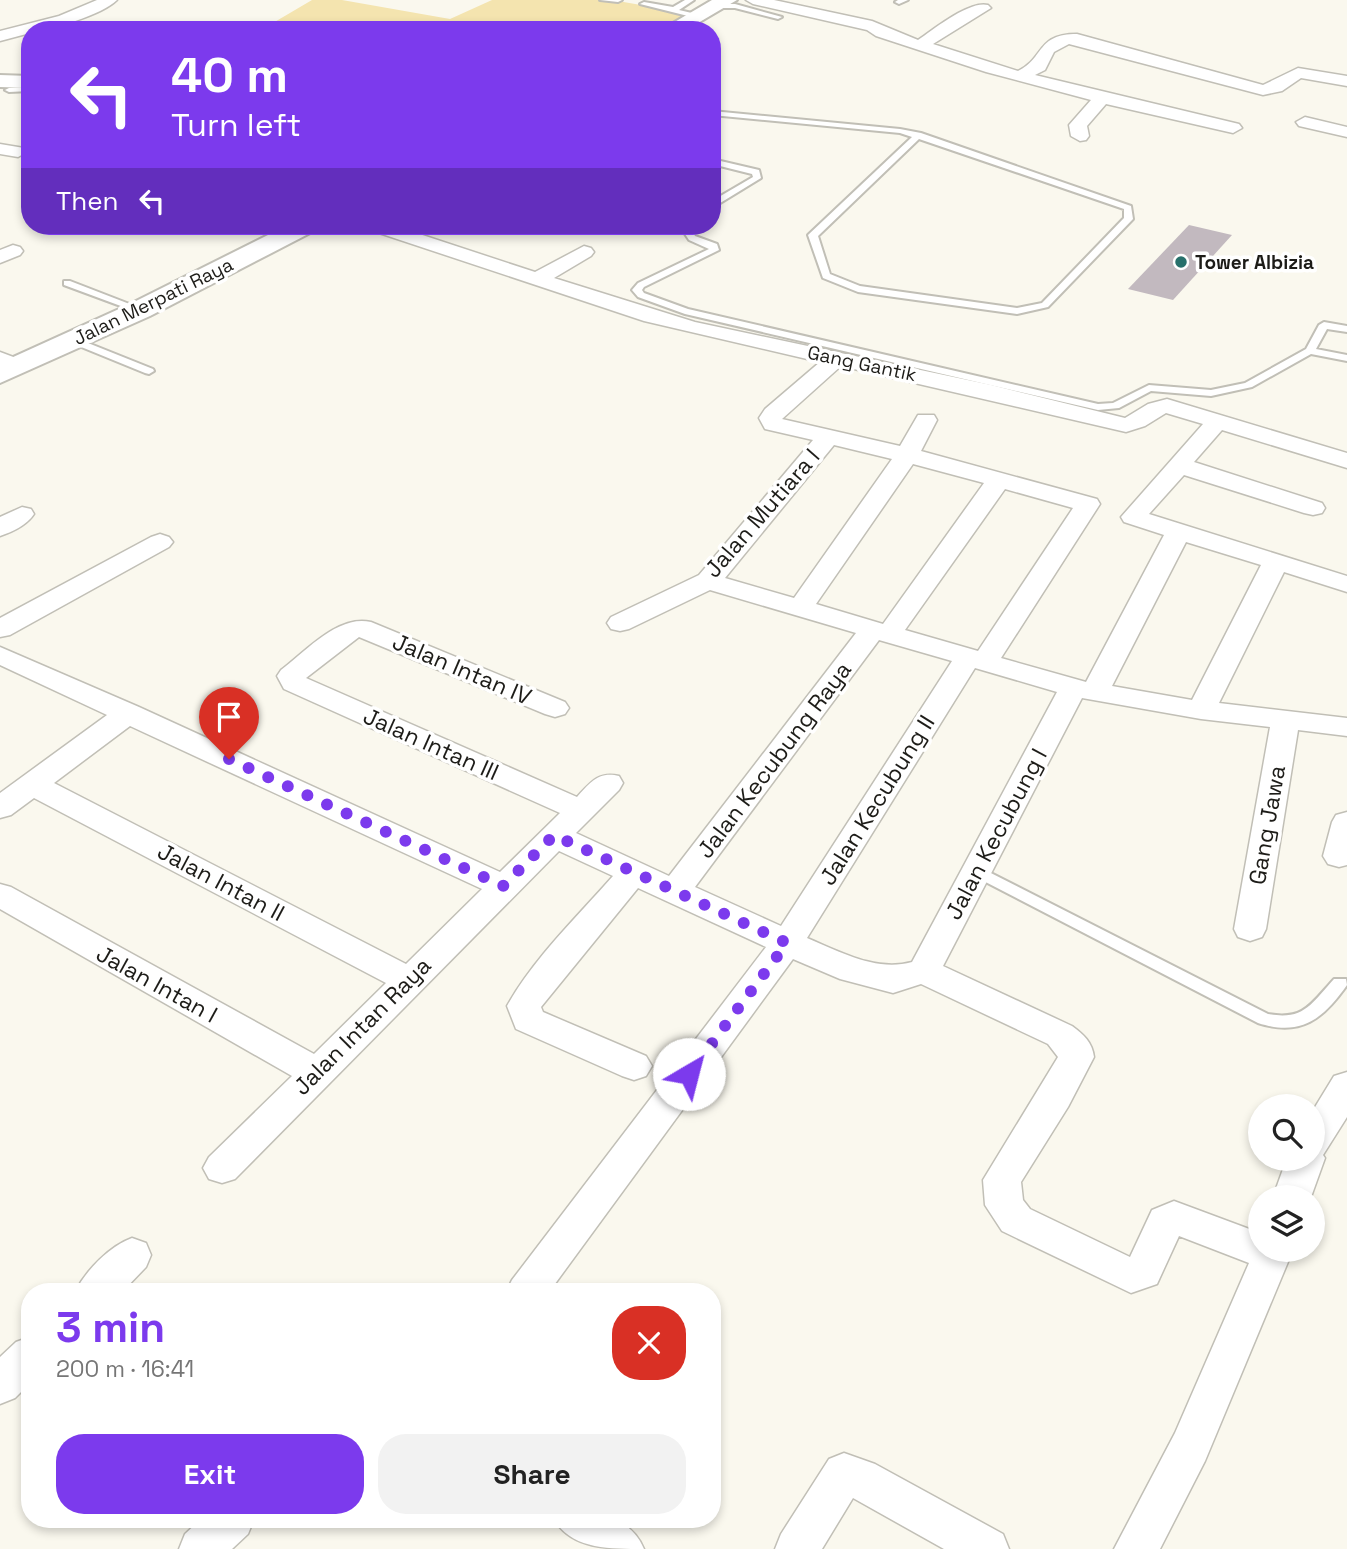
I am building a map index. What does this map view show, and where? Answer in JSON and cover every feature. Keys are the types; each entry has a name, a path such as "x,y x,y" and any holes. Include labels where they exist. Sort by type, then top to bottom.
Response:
{"main road":[{"path":"680,21 692,8 721,3"},
{"name":"Jalan Merpati Raya","path":"5,366 140,310 287,235"}],"street":[{"path":"59,21 110,0"},
{"path":"753,0 872,26 882,33 1020,76 1132,106 1233,128"},
{"path":"921,45 983,8"},
{"path":"0,36 21,31"},
{"path":"1020,76 1039,67 1047,48 1073,38 1178,69 1263,90 1276,87 1298,73 1347,81"},
{"path":"1132,106 1178,69"},
{"path":"1080,136 1078,125 1103,97"},
{"path":"1305,122 1347,132"},
{"name":"Gang Gantik","path":"405,235 651,317 991,391 1126,425 1132,425 1163,406 1347,461"},
{"path":"539,278 583,252"},
{"path":"838,358 771,418 773,424 907,455 999,480 881,631"},
{"path":"800,608 907,455 926,420"},
{"path":"1217,422 1133,517 1347,584"},
{"name":"Jalan Mutiara I","path":"620,623 708,581 827,438"},
{"path":"1178,465 1313,508"},
{"name":"Jalan Kecubung II","path":"533,1283 787,943 977,660 1088,504 999,480"},
{"path":"0,528 22,514"},
{"name":"Jalan Kecubung I","path":"919,973 1179,531"},
{"path":"160,542 0,649 129,713 503,886"},
{"path":"1201,710 1276,562"},
{"path":"708,581 1084,690 1201,710 1347,727"},
{"name":"Jalan Intan III","path":"368,629 351,630 295,671 291,680 580,810"},
{"name":"Jalan Intan IV","path":"368,629 555,708"},
{"name":"Jalan Kecubung Raya","path":"675,891 881,631"},
{"path":"0,808 129,713"},
{"name":"Gang Jawa","path":"1250,929 1285,721"},
{"name":"Jalan Intan Raya","path":"222,1168 315,1072 608,783"},
{"name":"Jalan Intan II","path":"32,784 408,980"},
{"path":"1339,856 1347,822"},
{"path":"554,835 787,943 852,970 883,979 919,973 1060,1035 1075,1048 1076,1057 1055,1097 1002,1180 1004,1205 1017,1220 1131,1276 1143,1272 1166,1221 1174,1217 1248,1243"},
{"path":"634,872 538,984 524,1006 528,1020 634,1066"},
{"name":"Jalan Intan I","path":"0,895 315,1072"},
{"path":"1325,1124 1345,1093"},
{"path":"104,1283 132,1255"},
{"path":"1136,1549 1190,1447 1269,1262"},
{"path":"0,1385 21,1364"},
{"path":"797,1549 844,1474 860,1479 987,1549"},
{"path":"201,1549 223,1528"},
{"path":"590,1528 621,1549"}],"lane":[{"path":"604,0 618,0"},
{"path":"721,3 778,17"},
{"path":"645,4 673,9 692,8"},
{"path":"673,9 692,8"},
{"path":"721,114 864,127 918,135 1128,208 1129,219 1045,305 1017,311 858,289 826,276 813,235 918,135"},
{"path":"721,163 756,172 757,177 721,199"},
{"path":"691,235 714,246 714,250 641,285 637,290 641,295 685,311 1098,407 1115,406 1149,388 1211,393 1248,385 1310,351 1324,325 1347,329"},
{"path":"67,283 140,310"},
{"path":"73,340 149,371"},
{"path":"1310,351 1347,358"},
{"path":"977,871 1265,1019 1283,1024 1298,1023 1308,1017 1340,983"}],"shaded area":[{"path":"312,0 342,0 450,19 492,0 612,0 687,13 674,21 276,21"}],"building":[{"name":"Tower Albizia","path":"1189,225 1232,235 1173,300 1128,289"}],"place":[{"name":"Tower Albizia","path":"1181,262"}],"route":[{"path":"229,759 503,886 554,835 787,943 689,1074"}]}
